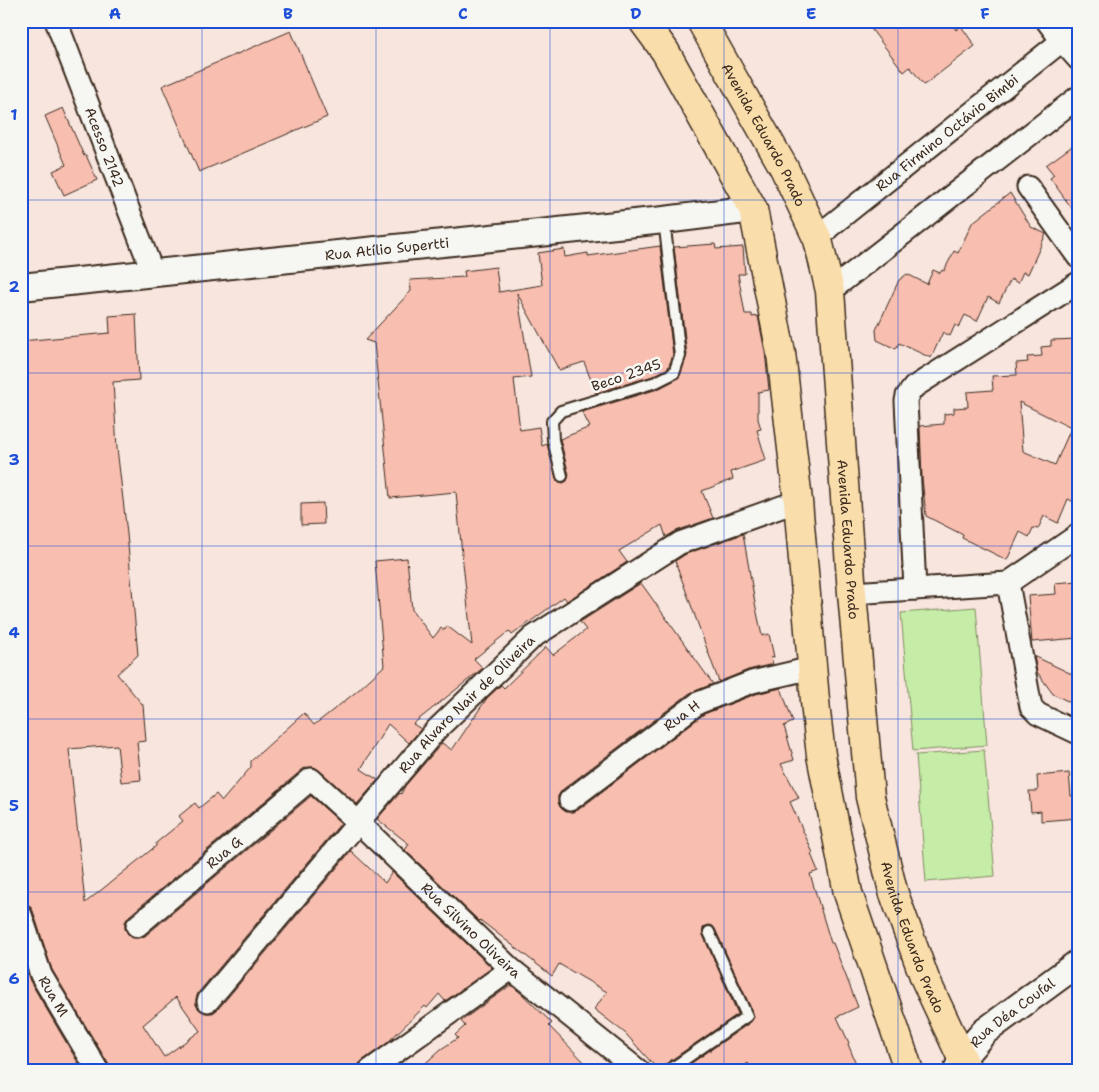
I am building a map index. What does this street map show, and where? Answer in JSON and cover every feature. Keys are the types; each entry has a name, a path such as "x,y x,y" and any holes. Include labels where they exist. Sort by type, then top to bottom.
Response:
{"main road":[{"path":"642,21 665,51 753,208 781,352 798,501 821,755 848,893 909,1071"},
{"name":"Avenida Eduardo Prado","path":"702,21 784,168 818,240 830,291 852,592 870,797 893,891 925,979 963,1066"}],"street":[{"name":"Acesso 2142","path":"56,21 153,273"},
{"path":"1047,21 1070,35 1078,59"},
{"name":"Rua Firmino Octávio Bimbi","path":"818,240 829,227 1070,35"},
{"path":"830,291 1078,97"},
{"path":"1028,187 1078,257"},
{"name":"Rua Atílio Supertti","path":"21,287 664,220 753,208"},
{"path":"907,589 907,396 914,387 1078,283"},
{"name":"Rua Alvaro Nair de Oliveira","path":"208,1001 436,730 533,637 680,543 798,501"},
{"path":"852,592 1008,583 1078,535"},
{"path":"1008,583 1031,707 1038,714 1078,733"},
{"name":"Rua H","path":"570,800 698,703 752,682 812,668"},
{"name":"Rua Silvino Oliveira","path":"311,779 511,969 639,1071"},
{"name":"Rua G","path":"137,926 311,779"},
{"name":"Rua M","path":"21,915 41,975 98,1071"},
{"name":"Rua Déa Coufal","path":"963,1066 984,1032 1078,963"},
{"path":"369,1071 511,969"}],"lane":[{"name":"Beco 2345","path":"562,476 552,440 552,421 561,411 656,382 674,373 680,356 664,220"},
{"path":"668,1071 747,1016 708,932"}],"green space":[{"path":"976,607 987,745 913,751 901,613"},
{"path":"984,750 995,876 926,882 916,755"}],"building":[{"path":"865,21 950,21 956,30 961,26 975,46 924,85 910,67 904,72"},
{"path":"291,31 327,117 199,172 162,86"},
{"path":"63,108 84,156 86,155 97,180 64,195 53,171 66,165 45,116"},
{"path":"1078,142 1078,217 1050,178 1054,175 1046,165"},
{"path":"1010,193 1031,227 1046,234 1028,274 1023,272 1018,283 1011,279 999,303 988,297 977,321 965,315 959,327 955,325 950,336 943,332 931,358 899,343 896,349 877,340 876,330 899,280 907,274 927,284 933,270 940,273 942,270 944,271 954,251 958,253 972,223"},
{"path":"715,244 716,249 743,247 745,274 738,274 745,314 752,314 752,317 758,316 765,352 769,390 758,392 758,419 761,429 757,430 766,460 731,472 733,479 702,491 713,518 676,531 666,537 662,525 619,551 627,562 567,601 564,597 512,635 509,631 474,659 483,668 413,724 421,729 409,743 388,724 361,769 378,780 357,804 319,770 314,767 303,769 129,916 125,922 125,929 132,938 145,936 311,796 341,823 198,993 196,1005 200,1010 206,1013 213,1013 218,1009 351,851 385,883 392,872 492,968 445,1001 439,994 427,1008 425,1006 386,1044 362,1061 358,1065 357,1071 110,1071 109,1065 52,970 33,911 29,905 21,903 21,341 110,333 109,316 136,314 139,380 113,382 117,448 138,655 117,674 143,705 146,741 137,742 141,780 121,782 117,745 69,749 85,903 156,846 156,843 183,821 179,816 195,803 199,808 216,794 222,801 251,767 251,761 304,713 314,725 356,692 384,666 375,561 407,558 412,610 433,638 441,628 444,630 447,626 472,645 456,492 390,498 374,343 365,340 411,291 410,280 465,277 464,271 496,267 499,292 542,285 538,253 564,249 565,257 588,253 588,256 660,246 673,355 668,368 653,376 596,393 584,362 559,370 517,293 531,377 514,379 520,430 539,427 542,446 547,444 557,481 563,483 567,481 569,475 560,439 590,427 582,412 658,389 680,376 687,355 674,247","holes":["176,997 200,1031 164,1057 143,1025"]},
{"path":"1078,339 1078,504 1068,499 1058,523 1044,516 1038,529 1033,528 1029,537 1020,532 1007,560 962,538 963,535 926,516 920,426 944,424 944,414 954,413 954,408 968,407 967,392 993,390 992,376 1017,375 1016,363 1028,362 1027,357 1042,356 1041,347 1051,346 1051,340","holes":["1019,402 1071,428 1055,465 1023,451"]},
{"path":"323,503 324,524 301,525 301,504"},
{"path":"743,534 762,636 769,634 774,657 771,658 773,664 748,670 719,682 675,561 686,554"},
{"path":"1078,581 1078,638 1032,642 1028,596 1056,594 1055,583"},
{"path":"641,583 713,684 690,693 562,790 558,796 560,807 566,812 578,810 704,714 756,694 781,688 793,722 784,726 794,760 781,764 799,798 790,802 813,853 811,854 818,871 810,874 831,943 833,943 858,1007 837,1017 859,1071 753,1071 748,1063 736,1071 680,1071 751,1022 754,1017 715,929 709,925 703,928 703,935 738,1014 664,1065 661,1071 659,1071 625,1033 594,1009 607,992 559,964 552,976 479,921 405,850 409,844 377,819 401,794 405,786 442,743 452,750 487,698 501,685 504,688 546,647 553,655 586,630 580,622"},
{"path":"1034,656 1078,677 1078,706 1053,694 1037,672"},
{"path":"1069,773 1071,796 1078,795 1078,818 1041,821 1041,811 1031,812 1029,791 1038,791 1037,776"},
{"path":"21,955 30,981 83,1071 21,1071"},
{"path":"511,985 552,1023 549,1026 593,1071 417,1071 441,1049 458,1038 455,1035 465,1026 461,1021"}]}
